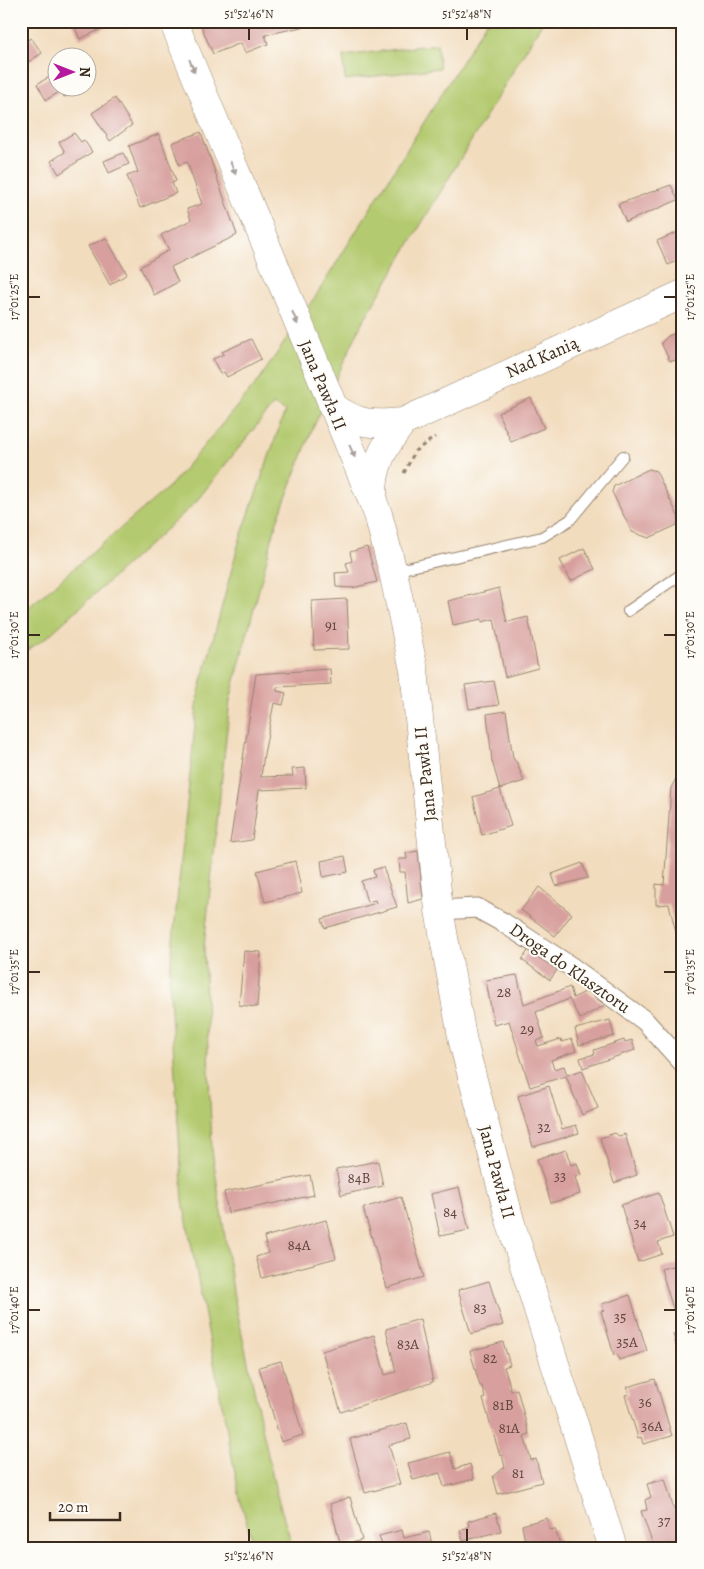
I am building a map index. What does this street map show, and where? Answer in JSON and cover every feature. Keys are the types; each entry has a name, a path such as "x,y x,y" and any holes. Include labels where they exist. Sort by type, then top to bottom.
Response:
{"street":[{"name":"Jana Pawła II","path":"174,21 332,406 373,498 393,572 414,670 439,910 463,1042 512,1224 613,1548"},
{"name":"Nad Kanią","path":"332,406 363,423 377,425 403,422 683,294"},
{"name":"Nad Kanią","path":"373,498 372,483 384,447 403,422"},
{"name":"Droga do Klasztoru","path":"439,910 477,908 504,923 570,966 645,1021 683,1063"}],"lane":[{"path":"393,572 542,537 570,520 623,456"},
{"path":"628,611 683,574"}],"path":[{"path":"401,479 415,451"}],"green space":[{"path":"487,21 543,21 362,323 312,430 276,524 230,700 204,947 212,1150 234,1297 276,1492 293,1548 254,1548 240,1499 183,1201 169,979 198,696 239,542 285,411 273,405 194,504 46,638 21,654 21,611 30,606 171,485 259,380 319,291"},
{"path":"437,44 440,68 345,80 343,56"}],"building":[{"path":"72,21 113,21 114,23 80,39"},
{"path":"199,21 324,22 265,35 268,44 245,53 241,43 213,54"},
{"path":"31,38 42,53 21,67 21,44"},
{"path":"48,78 49,98 46,100 37,84"},
{"path":"115,98 132,125 110,141 92,113"},
{"path":"201,132 237,235 171,267 178,282 154,295 140,267 169,250 161,235 191,220 187,209 202,204 187,162 179,165 172,143"},
{"path":"74,133 81,142 84,140 92,152 59,174 51,161 65,152 59,142"},
{"path":"159,134 176,181 172,183 176,193 140,208 127,176 138,172 129,146"},
{"path":"123,153 129,164 109,173 104,161"},
{"path":"671,185 678,200 626,222 618,204"},
{"path":"683,230 683,258 668,265 657,241"},
{"path":"106,238 127,274 110,285 88,246"},
{"path":"683,330 683,364 681,365 678,360 670,361 661,343 668,336"},
{"path":"251,339 261,359 227,377 224,372 220,374 213,359 224,354 222,352"},
{"path":"531,398 544,428 511,442 498,413"},
{"path":"649,469 656,471 679,518 677,525 649,538 632,532 612,492 614,486"},
{"path":"367,547 377,582 352,588 336,587 335,573 349,572 346,563 352,561 350,552"},
{"path":"584,548 595,569 571,581 560,560"},
{"path":"499,588 507,622 528,617 538,668 505,677 494,619 482,622 482,619 453,625 448,601"},
{"path":"347,599 349,649 314,650 312,601"},
{"path":"330,669 331,684 277,687 277,691 286,693 283,705 274,703 261,777 293,776 292,769 305,768 306,788 259,790 252,840 230,843 256,674"},
{"path":"494,681 499,705 469,709 465,685"},
{"path":"506,711 513,758 524,781 500,789 492,761 487,714"},
{"path":"683,765 682,957 669,904 656,905 656,884 664,885 671,788"},
{"path":"500,789 511,826 482,835 473,797"},
{"path":"418,851 423,899 408,903 405,872 400,872 399,859 407,859 406,853"},
{"path":"345,856 348,872 323,877 321,861"},
{"path":"295,861 302,893 265,902 257,871"},
{"path":"582,863 588,878 556,886 552,874"},
{"path":"383,867 397,907 325,928 322,919 376,903 375,900 367,902 361,881 375,877 373,870"},
{"path":"539,887 572,914 555,936 521,910"},
{"path":"529,949 557,970 550,980 522,960"},
{"path":"244,951 261,952 257,1007 239,1005"},
{"path":"517,975 524,1004 570,987 573,998 587,991 605,1005 580,1019 569,999 536,1012 544,1038 536,1041 538,1046 561,1039 562,1042 572,1039 576,1051 551,1060 554,1069 564,1066 567,1075 582,1070 598,1108 582,1115 566,1076 530,1087 509,1021 494,1025 486,980"},
{"path":"610,1020 614,1036 579,1045 575,1029"},
{"path":"624,1040 625,1042 632,1040 635,1050 583,1068 580,1058 595,1054 594,1050"},
{"path":"549,1086 562,1129 576,1125 579,1133 533,1147 518,1096"},
{"path":"615,1133 619,1136 625,1134 637,1175 614,1183 600,1138"},
{"path":"566,1150 571,1165 577,1163 581,1175 575,1177 580,1194 551,1203 537,1159"},
{"path":"378,1161 383,1186 341,1195 336,1169"},
{"path":"310,1175 314,1195 228,1213 224,1192"},
{"path":"459,1187 469,1230 440,1236 431,1194"},
{"path":"659,1193 673,1237 658,1242 662,1254 638,1262 621,1205"},
{"path":"401,1197 424,1277 387,1288 363,1208"},
{"path":"326,1220 336,1258 262,1278 256,1257 268,1253 264,1237"},
{"path":"683,1263 683,1306 673,1309 661,1269"},
{"path":"489,1281 503,1325 471,1334 458,1290"},
{"path":"630,1295 647,1351 619,1360 617,1354 614,1355 601,1311 604,1310 602,1304"},
{"path":"420,1319 433,1382 341,1412 322,1351 374,1335 385,1375 396,1372 386,1329"},
{"path":"683,1331 683,1367 682,1367 673,1334"},
{"path":"503,1342 510,1365 504,1367 511,1391 517,1389 529,1434 524,1436 531,1460 536,1459 542,1482 498,1494 493,1476 505,1467 502,1455 500,1456 483,1399 485,1398 482,1386 480,1386 470,1351"},
{"path":"281,1361 303,1435 281,1442 259,1367"},
{"path":"655,1379 672,1436 643,1444 641,1437 638,1438 625,1395 629,1394 627,1387"},
{"path":"407,1423 411,1439 389,1445 400,1484 365,1493 350,1439"},
{"path":"450,1452 455,1469 470,1464 474,1479 444,1487 440,1473 413,1480 408,1463"},
{"path":"665,1479 674,1510 683,1507 683,1548 654,1548 641,1511 647,1510 645,1500 651,1497 647,1484"},
{"path":"350,1497 362,1540 341,1546 330,1504"},
{"path":"496,1513 501,1531 463,1541 460,1530 469,1527 468,1521"},
{"path":"547,1518 550,1530 555,1529 561,1548 526,1548 522,1525"},
{"path":"402,1530 404,1538 429,1532 433,1548 383,1548 379,1536"}]}
